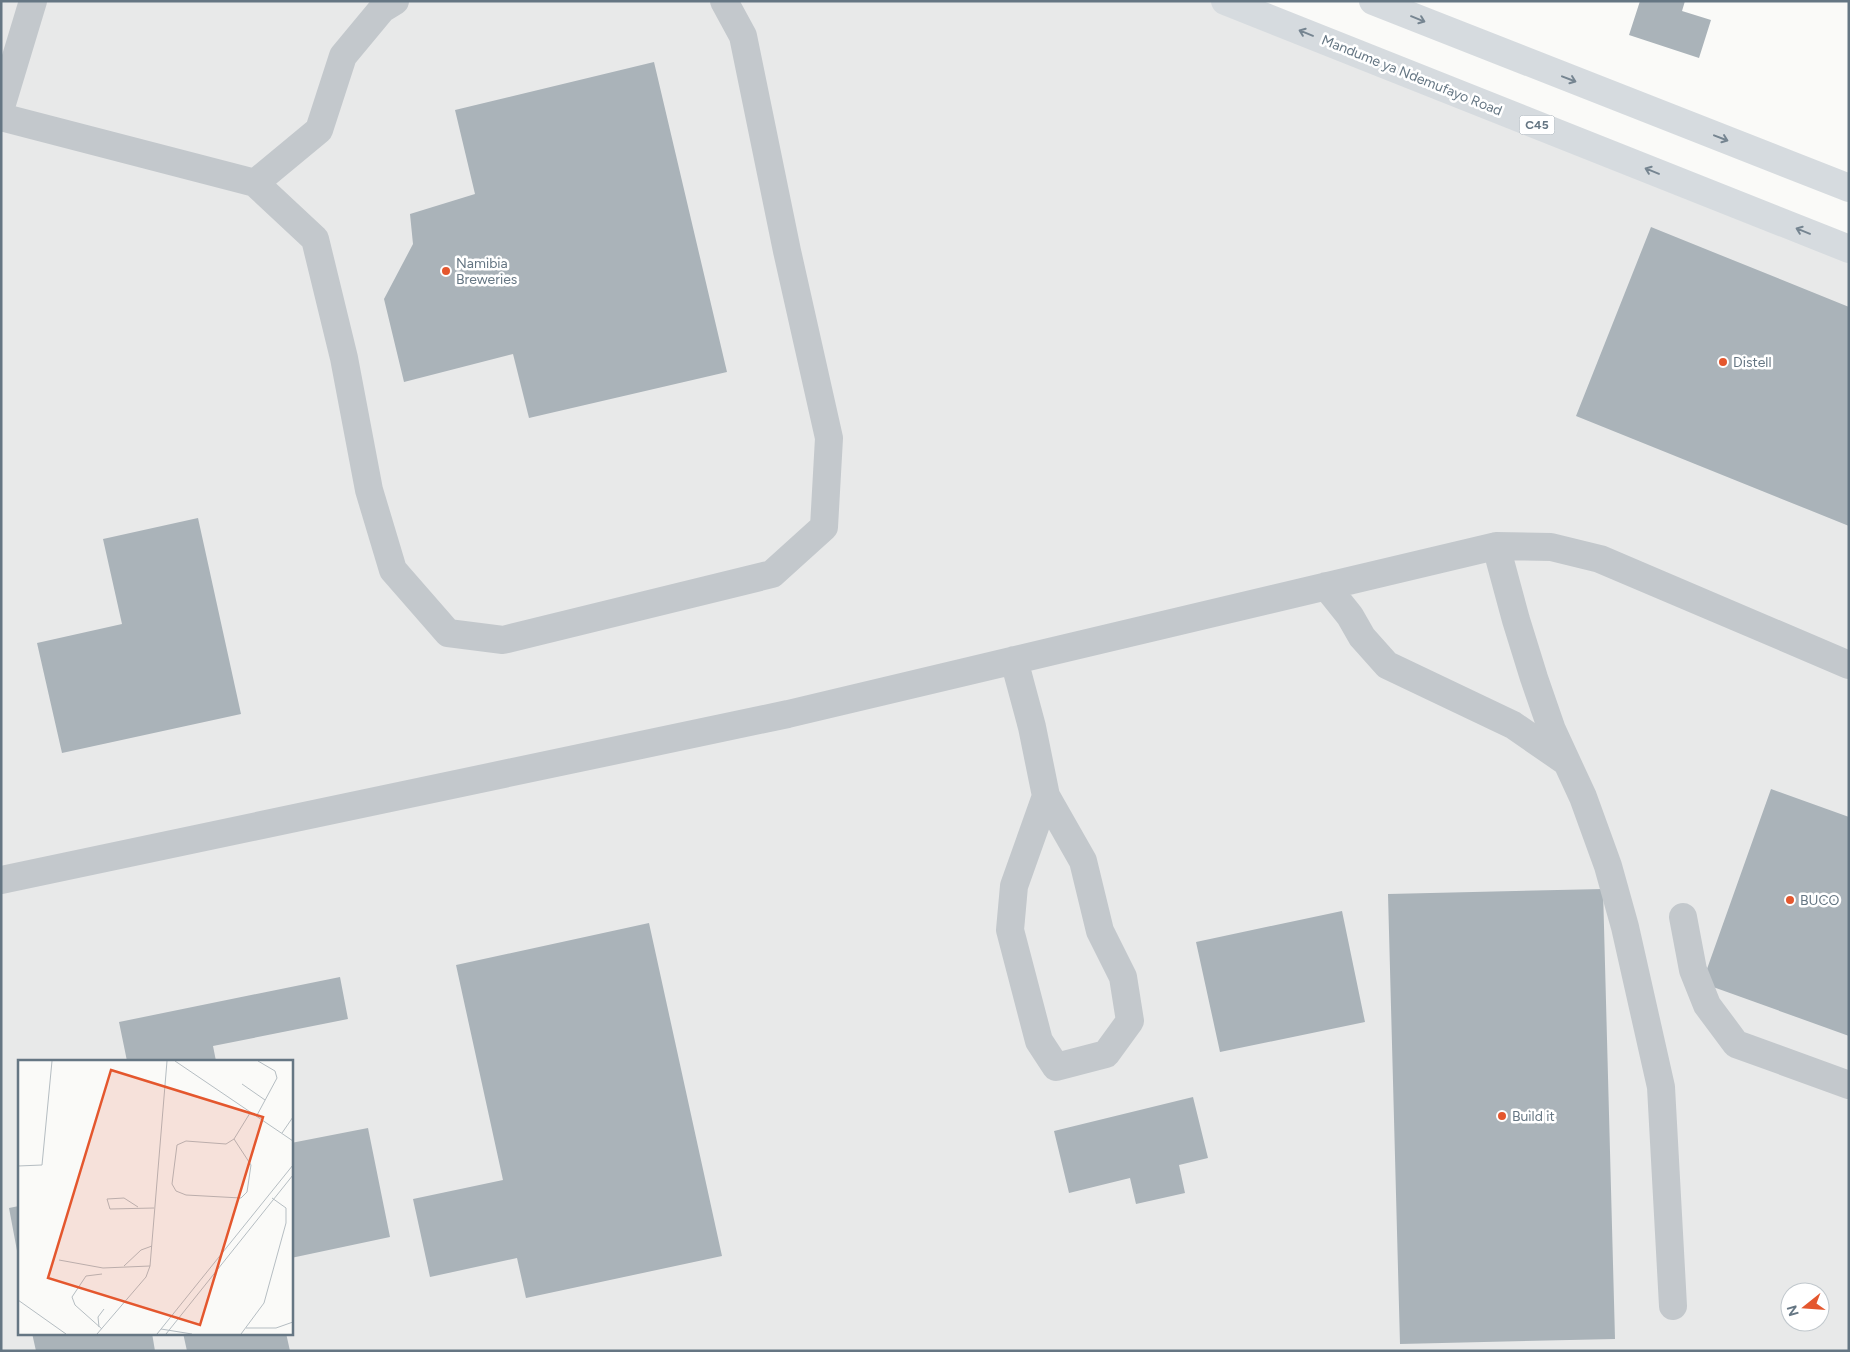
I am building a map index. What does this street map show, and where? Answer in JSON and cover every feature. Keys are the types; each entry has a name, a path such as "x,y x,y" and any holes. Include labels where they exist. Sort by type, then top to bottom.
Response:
{"main road":[{"name":"Mandume ya Ndemufayo Road","path":"1226,1 1849,249"},
{"path":"1373,1 1849,188"}],"street":[{"path":"1,106 9,56 33,1"},
{"path":"255,183 319,130 343,56 382,9 395,1"},
{"path":"1,117 255,183 316,239 344,358 369,490 394,570 448,633 502,640 772,574 824,527 830,438 787,251 743,36 724,1"},
{"path":"1496,546 1534,678 1552,730 1583,798 1608,866 1624,927 1661,1087 1673,1306"},
{"path":"1,880 778,716 1496,546 1551,547 1600,558 1849,665"},
{"path":"1326,586 1350,616 1362,637 1387,665 1513,725 1567,762"},
{"path":"1014,660 1032,727 1046,796 1083,861 1100,931 1123,977 1130,1021 1106,1054 1056,1066 1038,1041 1010,930 1014,886 1046,796"},
{"path":"1683,917 1694,970 1707,1004 1736,1044 1849,1085"}],"shaded area":[{"path":"1,1 1225,1 1849,249 1849,1351 1,1351"}],"building":[{"path":"1640,1 1685,1 1682,11 1711,20 1699,58 1629,35"},
{"path":"654,62 727,372 529,418 513,354 404,382 384,299 413,244 410,214 475,194 455,110"},
{"name":"Distell","path":"1651,227 1849,307 1849,526 1576,416"},
{"path":"198,518 241,714 62,753 37,643 122,624 103,539"},
{"name":"BUCO","path":"1771,789 1849,817 1849,1036 1702,983"},
{"name":"Build it","path":"1603,889 1615,1339 1400,1344 1388,894"},
{"path":"1342,911 1365,1022 1220,1052 1196,942"},
{"path":"649,923 722,1256 526,1298 517,1258 430,1277 413,1199 503,1180 456,965"},
{"path":"340,977 348,1019 213,1046 216,1060 127,1060 119,1022"},
{"path":"1193,1097 1208,1158 1179,1165 1185,1193 1136,1204 1130,1178 1069,1193 1054,1131"},
{"path":"368,1128 390,1237 292,1258 292,1143"},
{"path":"18,1206 18,1256 9,1208"},
{"path":"32,1334 152,1334 155,1351 36,1351"},
{"path":"183,1334 286,1334 290,1351 187,1351"}],"place":[{"name":"Namibia Breweries","path":"446,271"},
{"name":"Distell","path":"1723,362"},
{"name":"BUCO","path":"1790,900"},
{"name":"Build it","path":"1502,1116"}]}
